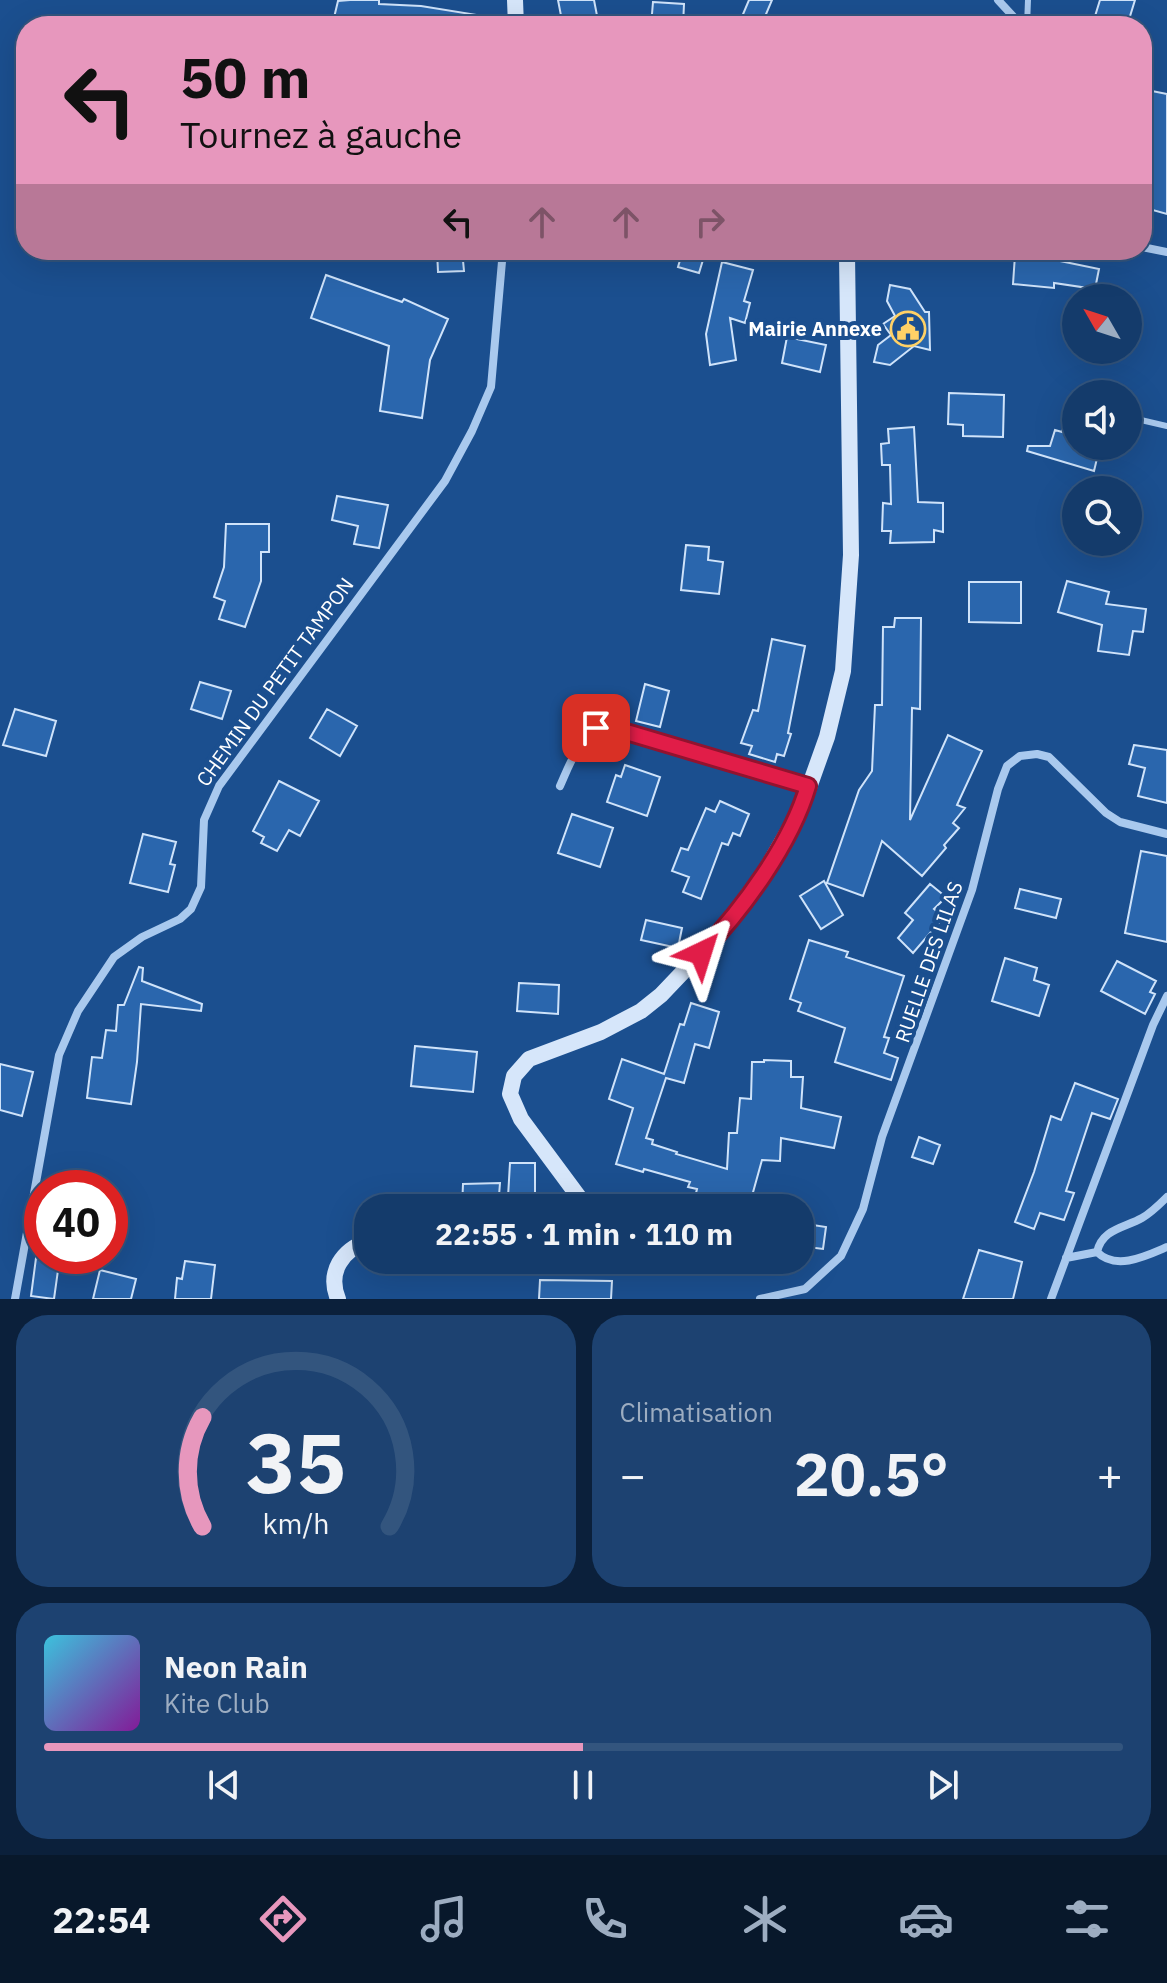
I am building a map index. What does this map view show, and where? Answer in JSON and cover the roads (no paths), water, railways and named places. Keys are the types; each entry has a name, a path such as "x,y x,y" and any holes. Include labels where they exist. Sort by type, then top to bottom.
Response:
{"street":[{"path":"998,0 1015,16"},
{"name":"CHEMIN DU PETIT TAMPON","path":"15,1299 59,1055 78,1011 114,957 142,937 180,919 191,909 201,887 204,820 219,786 445,481 491,387 502,260"},
{"path":"577,1194 521,1119 510,1094 514,1076 529,1059 620,1023 661,995 721,932 764,873 802,807 827,737 843,671 851,555 852,260"},
{"path":"560,786 586,738 596,728 609,728 808,786"},
{"name":"RUELLE DES LILAS","path":"760,1299 805,1289 841,1256 863,1209 882,1137 972,890 998,789 1007,766 1020,756 1037,754 1049,757 1106,813 1120,822 1167,834"},
{"path":"1051,1299 1153,1025 1167,996"},
{"path":"1097,1252 1101,1240 1108,1234 1141,1218 1167,1197"},
{"path":"1097,1252 1105,1259 1130,1260 1167,1247"},
{"path":"338,1299 334,1282 339,1262 345,1253 354,1248"},
{"path":"1066,1258 1097,1252"}],"lane":[{"path":"1142,420 1167,426"}],"place":[{"name":"Mairie Annexe","path":"908,329"}]}
